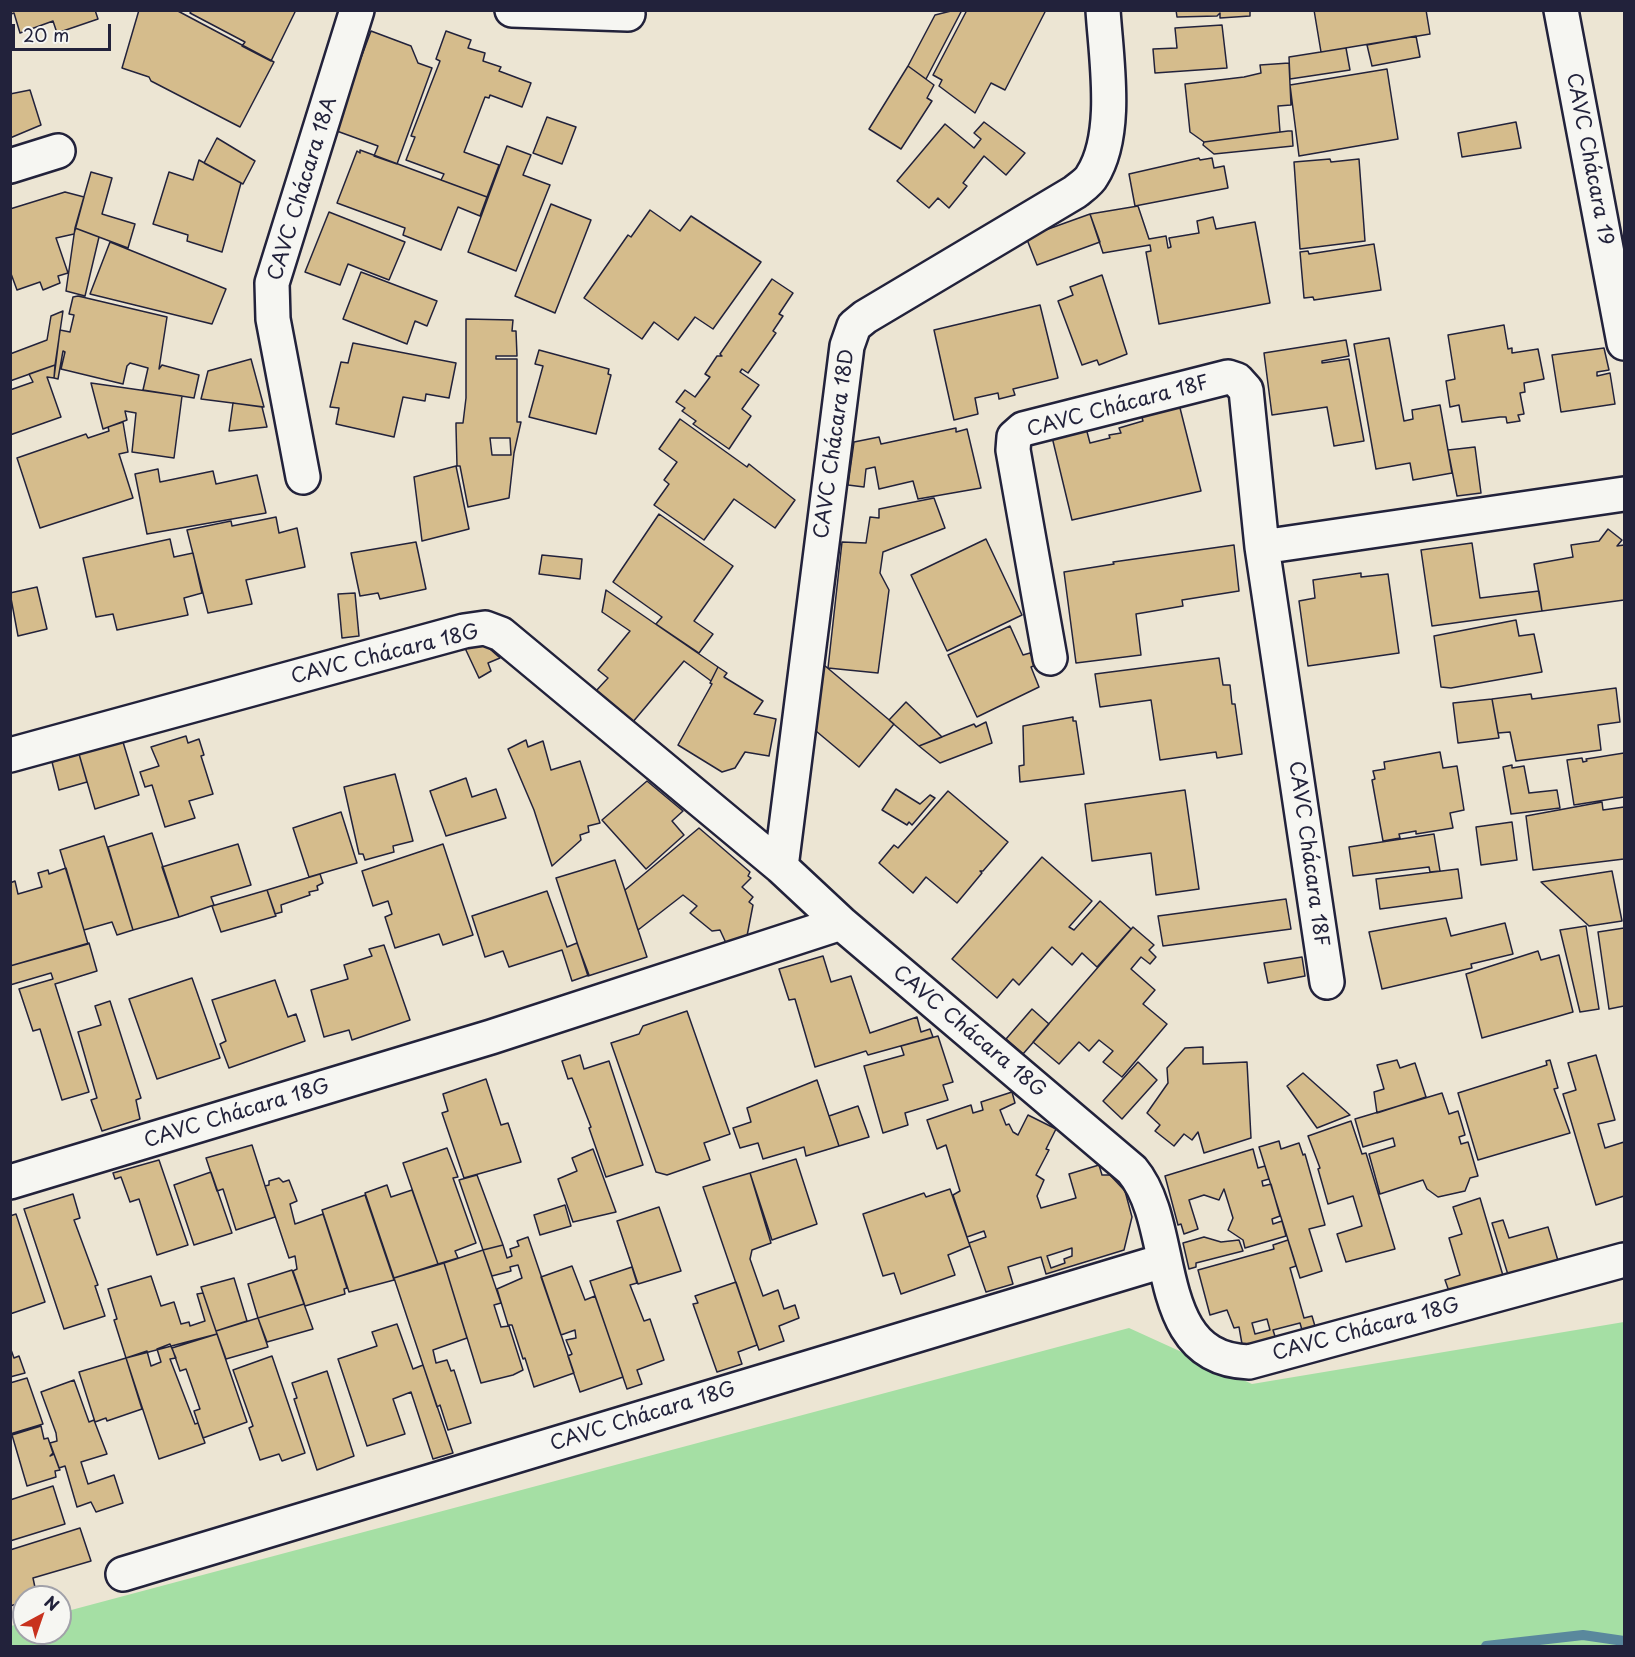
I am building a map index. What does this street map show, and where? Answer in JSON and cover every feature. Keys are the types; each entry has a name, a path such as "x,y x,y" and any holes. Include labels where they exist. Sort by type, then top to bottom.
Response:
{"street":[{"name":"CAVC Chácara 18A","path":"303,477 273,319 272,283 357,10"},
{"path":"512,10 628,14"},
{"name":"CAVC Chácara 18D","path":"781,867 847,346 854,326 865,316 1075,192 1092,177 1102,153 1108,112 1103,10"},
{"name":"CAVC Chácara 19","path":"1561,10 1624,343"},
{"path":"10,166 58,151"},
{"name":"CAVC Chácara 18F","path":"1050,658 1013,450 1014,438 1023,429 1228,377 1237,380 1246,390 1262,547 1327,982"},
{"path":"1262,547 1624,494"},
{"name":"CAVC Chácara 18G","path":"10,755 464,631 484,628 501,634 781,867 841,923 1132,1170 1148,1196 1163,1261 1185,1327 1204,1350 1229,1361 1249,1362 1624,1260"},
{"name":"CAVC Chácara 18G","path":"10,1182 491,1037 841,923"},
{"name":"CAVC Chácara 18G","path":"123,1574 1163,1261"}],"green space":[{"path":"1624,1322 1624,1646 11,1646 12,1626 12,1645 72,1645 72,1610 1129,1328 1252,1384"}],"building":[{"path":"10,10 95,10 98,19 57,33 53,21 20,33 14,13 11,14"},
{"path":"139,10 176,10 274,62 240,127 151,81 149,77 122,68"},
{"path":"192,10 292,10 295,12 271,61 242,46 245,42 190,13"},
{"path":"962,10 926,79 908,66 935,15"},
{"path":"967,10 1046,10 1005,90 991,83 975,113 939,86 942,80 933,75"},
{"path":"1176,10 1250,10 1250,16 1220,18 1220,13 1217,16 1177,17"},
{"path":"1314,10 1426,10 1430,34 1321,52"},
{"path":"1222,25 1227,68 1155,73 1153,49 1177,48 1175,28"},
{"path":"371,31 411,46 418,63 432,68 397,164 374,156 378,146 334,130"},
{"path":"446,31 471,40 468,48 485,53 483,61 501,67 499,71 531,83 522,107 490,95 489,98 485,97 464,152 499,165 487,197 441,180 444,174 406,160 415,137 411,136 440,61 436,59"},
{"path":"1416,36 1420,57 1372,66 1367,45"},
{"path":"1346,48 1350,70 1290,79 1289,57"},
{"path":"1289,63 1291,105 1278,106 1280,132 1204,142 1190,132 1185,84 1244,77 1261,73 1260,65"},
{"path":"908,66 934,85 927,98 932,101 901,149 869,129"},
{"path":"1387,69 1398,139 1299,156 1290,85"},
{"path":"30,90 41,125 10,138 10,94"},
{"path":"547,117 576,127 562,164 533,153"},
{"path":"984,122 1025,153 1006,175 984,156 963,183 967,186 949,208 938,198 929,208 897,181 945,124 974,148 981,139 974,133"},
{"path":"1516,122 1521,148 1462,157 1458,133"},
{"path":"1292,131 1293,146 1214,154 1203,145 1204,142"},
{"path":"217,138 255,161 243,184 204,163"},
{"path":"507,146 531,155 523,175 550,185 516,271 468,252"},
{"path":"360,150 487,197 480,216 458,207 441,250 403,235 405,228 337,203 357,151 360,153"},
{"path":"1199,158 1200,160 1212,158 1214,168 1224,166 1228,188 1135,206 1129,174"},
{"path":"1330,159 1331,162 1359,159 1365,241 1300,249 1294,162"},
{"path":"199,160 241,183 222,252 187,241 188,235 153,224 169,172 193,180"},
{"path":"91,172 112,178 102,214 135,224 128,248 75,228"},
{"path":"65,192 84,197 74,234 56,238 68,273 58,276 60,283 43,290 40,282 17,290 10,271 10,209"},
{"path":"551,204 591,220 555,313 515,296"},
{"path":"1138,206 1149,239 1166,236 1168,248 1171,247 1169,238 1199,233 1197,221 1213,217 1216,229 1255,222 1270,303 1159,324 1146,252 1151,251 1150,245 1103,253 1090,214"},
{"path":"650,210 680,231 691,216 761,262 713,329 695,317 678,340 654,322 642,339 584,298 628,235 631,237"},
{"path":"329,212 405,242 389,280 348,264 340,285 305,272"},
{"path":"1090,214 1100,242 1037,265 1026,237"},
{"path":"75,228 99,237 85,296 66,291"},
{"path":"110,242 226,289 212,324 90,294"},
{"path":"1374,244 1381,290 1314,300 1313,297 1304,298 1300,252 1308,251 1309,254"},
{"path":"361,272 437,301 427,326 415,321 407,344 343,319"},
{"path":"1102,275 1127,354 1099,365 1097,360 1082,365 1058,301 1073,295 1070,287"},
{"path":"772,279 793,293 779,314 783,316 773,331 776,333 748,373 742,369 740,372 759,385 742,409 751,416 729,449 693,424 696,421 682,411 685,408 676,402 685,390 695,397 710,377 705,374 717,356 722,356 720,354"},
{"path":"78,296 167,317 159,369 162,365 199,375 194,398 143,390 148,368 130,363 127,366 123,384 61,369 65,352 63,351 58,379 54,378 60,330 70,332 74,315 69,314 73,297"},
{"path":"1040,305 1058,378 1013,389 1015,395 999,399 998,393 975,398 978,414 954,420 934,330"},
{"path":"63,311 55,365 10,381 10,354 47,340 51,316"},
{"path":"466,319 513,320 512,331 516,331 517,356 496,356 496,359 517,359 517,422 521,422 514,453 509,498 468,507 460,466 457,466 456,427 456,423 463,423 466,398","holes":["490,438 510,438 511,455 492,455"]},
{"path":"1504,325 1508,349 1512,348 1512,353 1538,349 1544,379 1524,383 1525,392 1520,393 1524,414 1518,415 1520,421 1507,423 1506,417 1500,417 1462,422 1459,405 1450,407 1446,381 1455,379 1448,335"},
{"path":"1389,338 1404,421 1413,419 1412,410 1440,405 1452,473 1413,480 1410,463 1376,469 1354,344"},
{"path":"1346,340 1349,356 1322,361 1322,363 1349,359 1364,441 1334,446 1327,407 1272,415 1264,353"},
{"path":"353,343 456,363 449,398 426,394 425,401 403,397 394,437 336,424 339,408 330,407 341,362 348,363"},
{"path":"1604,348 1609,370 1597,372 1597,376 1610,373 1615,404 1561,412 1552,355"},
{"path":"539,350 609,369 608,374 611,375 596,434 529,417 543,366 535,364"},
{"path":"251,359 264,407 201,399 208,371"},
{"path":"55,365 54,378 47,377 61,417 10,435 10,390 33,382 29,374"},
{"path":"91,383 182,396 174,458 132,452 136,413 125,411 127,420 103,429"},
{"path":"233,403 262,407 267,427 229,431"},
{"path":"1179,404 1201,491 1072,520 1052,437 1086,428 1090,443 1110,438 1109,435 1121,433 1119,428 1143,421 1141,414"},
{"path":"680,419 747,467 749,464 795,500 775,528 734,499 704,540 654,505 669,484 664,480 677,462 659,449"},
{"path":"123,422 128,452 119,454 133,498 40,528 17,458 86,434 88,438 109,431 108,427"},
{"path":"956,428 956,432 967,429 981,488 918,499 913,481 879,489 875,467 866,469 864,487 848,485 854,442 879,437 881,444"},
{"path":"1475,447 1481,493 1457,496 1448,450"},
{"path":"456,466 469,529 422,541 414,477"},
{"path":"158,469 160,482 213,471 216,484 257,475 266,513 147,534 135,474"},
{"path":"934,498 945,528 883,552 880,573 889,590 878,673 828,668 842,542 866,543 870,517 879,518 879,509"},
{"path":"659,514 733,566 694,621 713,634 699,653 656,624 662,617 613,582"},
{"path":"276,517 279,533 297,528 305,567 246,580 252,604 208,613 187,530 231,521 232,526"},
{"path":"1608,529 1622,540 1617,546 1624,545 1624,600 1542,611 1534,564 1573,557 1571,545 1599,541"},
{"path":"170,539 174,557 193,553 202,593 184,598 188,615 117,630 113,614 96,617 83,558"},
{"path":"986,539 1022,615 947,651 911,575"},
{"path":"416,542 426,589 380,599 378,593 360,596 351,553"},
{"path":"1472,543 1480,598 1539,591 1542,611 1432,626 1421,550"},
{"path":"1234,545 1239,591 1182,600 1183,606 1136,614 1141,655 1076,663 1064,572 1114,564 1113,562"},
{"path":"542,555 582,559 580,579 539,574"},
{"path":"1361,573 1361,577 1388,574 1399,653 1308,666 1299,601 1315,598 1313,580"},
{"path":"37,587 47,629 18,636 10,593"},
{"path":"606,590 718,667 711,681 684,661 632,723 595,692 608,678 598,670 630,631 602,612"},
{"path":"355,593 359,636 342,638 338,594"},
{"path":"1516,620 1519,636 1534,634 1542,672 1451,688 1441,687 1434,636"},
{"path":"1010,626 1023,655 1030,653 1036,665 1031,667 1039,687 977,717 948,655"},
{"path":"481,641 500,658 488,663 491,671 479,678 464,646"},
{"path":"1219,658 1223,685 1230,685 1232,704 1235,704 1242,754 1217,758 1216,752 1160,760 1151,700 1100,707 1095,674"},
{"path":"824,665 894,724 859,767 816,731"},
{"path":"718,667 727,673 724,677 763,701 754,714 776,719 769,756 745,752 735,768 722,772 678,745 712,684 710,683"},
{"path":"1616,688 1620,722 1598,725 1601,750 1516,761 1510,732 1498,733 1492,699 1531,694 1532,699"},
{"path":"1492,699 1499,738 1458,743 1453,703"},
{"path":"906,702 942,737 919,746 889,720"},
{"path":"1073,717 1073,721 1076,721 1084,774 1020,782 1019,766 1024,765 1023,726"},
{"path":"986,722 992,743 940,763 919,746 974,724 976,727"},
{"path":"186,736 188,743 199,739 204,755 201,756 213,794 189,801 195,818 165,827 152,785 145,787 140,772 159,766 151,747"},
{"path":"526,740 528,747 543,741 551,770 580,761 600,823 588,826 589,832 580,835 581,840 552,866 534,810 508,749"},
{"path":"123,742 139,795 95,809 79,754"},
{"path":"1440,752 1443,768 1457,766 1464,810 1450,813 1453,828 1416,834 1416,831 1399,834 1400,838 1383,841 1372,780 1375,779 1373,771 1385,769 1384,762"},
{"path":"1624,753 1624,797 1574,805 1567,760 1582,758 1583,762 1587,761 1586,759"},
{"path":"79,754 87,782 59,790 52,762"},
{"path":"1512,765 1512,768 1524,766 1529,793 1557,790 1560,808 1511,814 1503,767"},
{"path":"395,774 413,841 393,846 394,852 365,860 363,854 359,854 344,787"},
{"path":"466,778 472,797 496,789 506,818 446,836 430,791"},
{"path":"647,781 683,811 672,821 684,835 646,869 602,820"},
{"path":"896,789 920,804 930,795 935,798 912,825 909,822 907,825 882,810"},
{"path":"1185,790 1199,889 1156,895 1151,853 1092,861 1085,804"},
{"path":"948,791 1008,842 983,871 980,871 982,873 957,903 926,877 913,893 879,863 894,845 898,848"},
{"path":"1602,802 1603,810 1624,807 1624,859 1533,870 1526,816"},
{"path":"341,812 357,863 309,877 293,828"},
{"path":"1512,822 1517,860 1481,865 1476,827"},
{"path":"699,828 750,872 748,876 751,878 742,887 753,897 749,902 753,905 747,936 726,943 720,930 712,931 690,913 697,906 683,895 638,930 625,890"},
{"path":"152,833 179,917 133,930 108,847"},
{"path":"1434,834 1440,871 1430,872 1429,867 1353,876 1349,847"},
{"path":"104,836 133,930 117,935 112,922 84,930 60,850"},
{"path":"238,844 251,885 211,897 214,905 179,917 162,867"},
{"path":"443,844 473,935 443,945 439,934 395,948 385,917 392,914 388,901 373,906 362,871"},
{"path":"1042,857 1092,901 1069,927 1074,930 1100,901 1131,929 1097,967 1082,953 1072,965 1052,947 1019,985 1013,979 997,998 952,959"},
{"path":"615,860 647,957 588,976 556,878"},
{"path":"66,868 88,944 10,966 10,883 15,881 18,894 42,887 38,873 48,870 49,874"},
{"path":"1458,869 1462,898 1380,909 1376,879"},
{"path":"1612,871 1622,921 1589,926 1541,882"},
{"path":"320,874 323,883 317,886 318,890 281,905 282,912 275,914 267,890"},
{"path":"267,890 276,916 221,932 212,906"},
{"path":"547,891 567,947 577,943 589,975 572,981 562,950 509,967 503,951 485,957 472,916"},
{"path":"1286,899 1291,929 1163,946 1158,916"},
{"path":"1446,918 1451,936 1505,923 1513,954 1471,964 1472,968 1382,989 1369,932"},
{"path":"1586,926 1599,1009 1580,1012 1560,930"},
{"path":"1133,927 1154,945 1149,950 1156,957 1150,964 1141,957 1131,969 1155,990 1143,1004 1167,1024 1122,1077 1103,1062 1113,1051 1099,1040 1089,1051 1079,1042 1059,1064 1033,1042"},
{"path":"1624,928 1624,1006 1609,1009 1598,932"},
{"path":"89,943 97,971 55,984 89,1092 62,1100 40,1029 33,1031 19,989 53,979 51,973 10,985 10,966"},
{"path":"384,945 410,1020 352,1040 349,1030 324,1037 311,990 348,979 344,965 372,956 369,949"},
{"path":"1538,951 1541,960 1559,955 1573,1012 1482,1038 1466,974"},
{"path":"823,956 831,982 851,976 870,1033 917,1017 921,1032 930,1029 933,1037 868,1055 866,1051 815,1067 795,999 789,1000 779,969"},
{"path":"1302,957 1305,976 1268,983 1264,963"},
{"path":"192,978 220,1058 157,1079 129,999"},
{"path":"275,980 288,1017 296,1014 305,1041 229,1068 220,1044 226,1041 212,1000"},
{"path":"110,1001 141,1098 136,1100 140,1119 102,1131 91,1100 97,1098 78,1032 101,1025 95,1006"},
{"path":"1032,1009 1049,1024 1023,1054 1006,1039"},
{"path":"687,1011 730,1134 704,1143 710,1160 667,1175 656,1172 611,1043 639,1034 643,1026"},
{"path":"938,1036 953,1082 943,1085 948,1100 905,1113 908,1125 883,1133 864,1066 904,1055 901,1046"},
{"path":"1203,1047 1203,1064 1247,1062 1251,1138 1204,1153 1198,1132 1192,1140 1184,1134 1174,1146 1155,1131 1160,1125 1147,1113 1168,1083 1167,1068 1185,1048"},
{"path":"580,1055 584,1069 609,1061 643,1165 606,1177 589,1128 591,1127 572,1078 568,1079 562,1061"},
{"path":"1596,1055 1615,1120 1598,1124 1605,1148 1624,1142 1624,1196 1596,1205 1563,1094 1576,1090 1568,1063"},
{"path":"1397,1060 1400,1068 1415,1063 1426,1097 1377,1113 1374,1092 1384,1089 1377,1065"},
{"path":"1550,1060 1558,1088 1554,1089 1570,1133 1478,1160 1458,1093 1547,1065 1546,1061"},
{"path":"1138,1062 1157,1080 1122,1119 1103,1101"},
{"path":"1303,1073 1350,1115 1317,1128 1287,1086"},
{"path":"486,1079 501,1125 508,1123 521,1162 464,1178 442,1113 448,1111 443,1094"},
{"path":"817,1080 839,1146 806,1156 804,1147 763,1159 758,1143 740,1148 733,1128 751,1122 747,1108"},
{"path":"1012,1092 1015,1103 1000,1110 1006,1125 1009,1124 1013,1132 1018,1135 1028,1115 1056,1129 1046,1149 1049,1150 1036,1175 1044,1180 1037,1196 1041,1208 1076,1198 1069,1174 1099,1165 1102,1175 1110,1175 1125,1191 1132,1217 1124,1250 1046,1274 1041,1257 1037,1258 1008,1267 1013,1284 986,1292 969,1243 986,1237 984,1231 967,1237 953,1195 960,1191 946,1145 937,1149 927,1120 971,1105 973,1113 983,1110 981,1102","holes":["1072,1248 1072,1256 1064,1259 1065,1263 1051,1268 1047,1256"]},
{"path":"1442,1093 1449,1114 1458,1111 1465,1135 1459,1137 1461,1144 1468,1142 1478,1176 1470,1178 1465,1191 1438,1197 1427,1189 1423,1180 1380,1194 1369,1154 1395,1146 1393,1138 1363,1147 1355,1119"},
{"path":"858,1106 869,1137 839,1146 829,1116"},
{"path":"1351,1121 1362,1154 1366,1153 1395,1249 1346,1262 1337,1234 1362,1226 1353,1196 1328,1204 1318,1169 1320,1168 1308,1136"},
{"path":"1279,1141 1281,1149 1299,1143 1303,1155 1305,1154 1325,1225 1309,1229 1322,1271 1300,1278 1259,1147"},
{"path":"252,1145 275,1217 236,1230 223,1189 217,1191 206,1158"},
{"path":"447,1148 458,1177 453,1178 476,1243 455,1251 458,1258 438,1264 403,1163"},
{"path":"593,1149 616,1212 573,1222 558,1179 577,1171 572,1158"},
{"path":"1253,1149 1258,1168 1265,1166 1269,1179 1262,1181 1263,1186 1271,1184 1280,1216 1272,1219 1273,1224 1282,1221 1286,1236 1245,1248 1243,1240 1228,1230 1233,1218 1224,1189 1219,1200 1204,1195 1189,1200 1198,1229 1184,1234 1181,1224 1178,1225 1165,1176"},
{"path":"796,1159 817,1224 772,1240 750,1173"},
{"path":"159,1160 188,1245 157,1255 139,1199 130,1202 121,1177 115,1179 113,1173"},
{"path":"211,1172 232,1233 194,1245 174,1185"},
{"path":"750,1173 771,1243 752,1250 750,1259 763,1296 778,1290 784,1309 795,1305 799,1318 779,1326 784,1341 759,1350 703,1187"},
{"path":"477,1175 503,1245 483,1250 459,1180"},
{"path":"279,1178 283,1182 289,1180 297,1201 290,1204 295,1224 323,1214 347,1288 344,1289 345,1294 305,1306 293,1271 297,1269 295,1256 289,1258 265,1186 269,1185 269,1181"},
{"path":"387,1185 391,1197 412,1190 438,1264 394,1278 365,1193"},
{"path":"950,1189 970,1246 948,1255 955,1275 901,1294 894,1273 883,1276 863,1214 924,1193 926,1197"},
{"path":"73,1194 80,1218 74,1220 98,1285 95,1286 105,1316 64,1329 24,1209"},
{"path":"365,1195 394,1280 349,1292 322,1210"},
{"path":"1480,1198 1504,1279 1450,1294 1445,1280 1460,1275 1449,1238 1462,1234 1453,1207"},
{"path":"565,1205 571,1226 540,1235 534,1215"},
{"path":"659,1207 681,1271 638,1284 617,1221"},
{"path":"16,1214 45,1302 10,1314 10,1216"},
{"path":"1503,1220 1509,1238 1548,1227 1559,1264 1509,1278 1492,1223"},
{"path":"528,1237 574,1373 534,1387 512,1325 508,1325 497,1289 522,1278 518,1265 510,1267 511,1271 492,1276 483,1250 503,1245 507,1258 512,1256 510,1249 519,1246 517,1241"},
{"path":"1204,1237 1221,1242 1239,1240 1243,1251 1196,1263 1196,1267 1189,1269 1183,1243"},
{"path":"1288,1240 1296,1266 1290,1268 1304,1318 1312,1316 1317,1333 1304,1337 1300,1323 1273,1330 1278,1346 1229,1349 1242,1344 1239,1327 1234,1328 1227,1310 1210,1315 1198,1270 1274,1249 1273,1245","holes":["1267,1319 1270,1330 1255,1334 1252,1323"]},
{"path":"483,1250 501,1303 494,1305 501,1327 509,1326 523,1370 513,1375 481,1383 444,1263"},
{"path":"444,1263 467,1338 433,1350 436,1363 447,1360 451,1371 454,1370 471,1423 448,1430 440,1405 437,1407 394,1278"},
{"path":"572,1266 585,1300 595,1296 623,1377 580,1392 568,1356 572,1354 566,1340 576,1338 575,1330 561,1335 541,1277"},
{"path":"632,1267 637,1283 630,1285 644,1321 650,1319 664,1360 637,1370 642,1384 627,1389 590,1281"},
{"path":"292,1270 304,1304 258,1318 248,1284"},
{"path":"151,1276 161,1306 174,1302 181,1324 189,1322 190,1326 205,1321 197,1294 203,1293 217,1334 126,1358 114,1320 117,1319 108,1289"},
{"path":"234,1278 247,1321 216,1331 201,1287"},
{"path":"736,1282 757,1345 738,1352 742,1364 717,1372 693,1304 698,1303 695,1296"},
{"path":"304,1304 313,1329 267,1342 258,1318"},
{"path":"258,1318 268,1347 226,1359 216,1331"},
{"path":"397,1324 413,1369 423,1365 453,1453 433,1459 411,1392 393,1399 405,1434 367,1446 338,1359 377,1346 372,1332"},
{"path":"217,1334 247,1422 203,1438 194,1411 200,1409 186,1369 180,1371 172,1348"},
{"path":"170,1344 176,1358 170,1359 195,1424 198,1423 205,1443 159,1459 126,1358 147,1351 151,1366 161,1362 157,1349"},
{"path":"10,1347 14,1358 19,1356 25,1373 10,1377"},
{"path":"272,1356 305,1453 282,1461 279,1454 260,1460 249,1428 253,1426 233,1370"},
{"path":"126,1358 142,1409 107,1421 106,1418 95,1422 79,1372"},
{"path":"327,1371 354,1456 317,1470 294,1399 297,1398 292,1383"},
{"path":"27,1378 43,1424 10,1434 10,1383"},
{"path":"74,1380 89,1422 94,1420 107,1454 81,1462 88,1484 114,1475 123,1503 96,1512 91,1502 77,1507 65,1466 59,1468 50,1443 57,1441 56,1433 41,1392"},
{"path":"41,1426 44,1439 48,1438 53,1453 50,1456 54,1454 60,1470 55,1471 56,1477 27,1486 12,1435"},
{"path":"53,1486 65,1524 10,1541 10,1500"},
{"path":"80,1528 91,1561 33,1578 34,1585 12,1585 12,1605 10,1606 10,1550"}],"waterway":[{"path":"1486,1646 1583,1635 1624,1641"}]}
